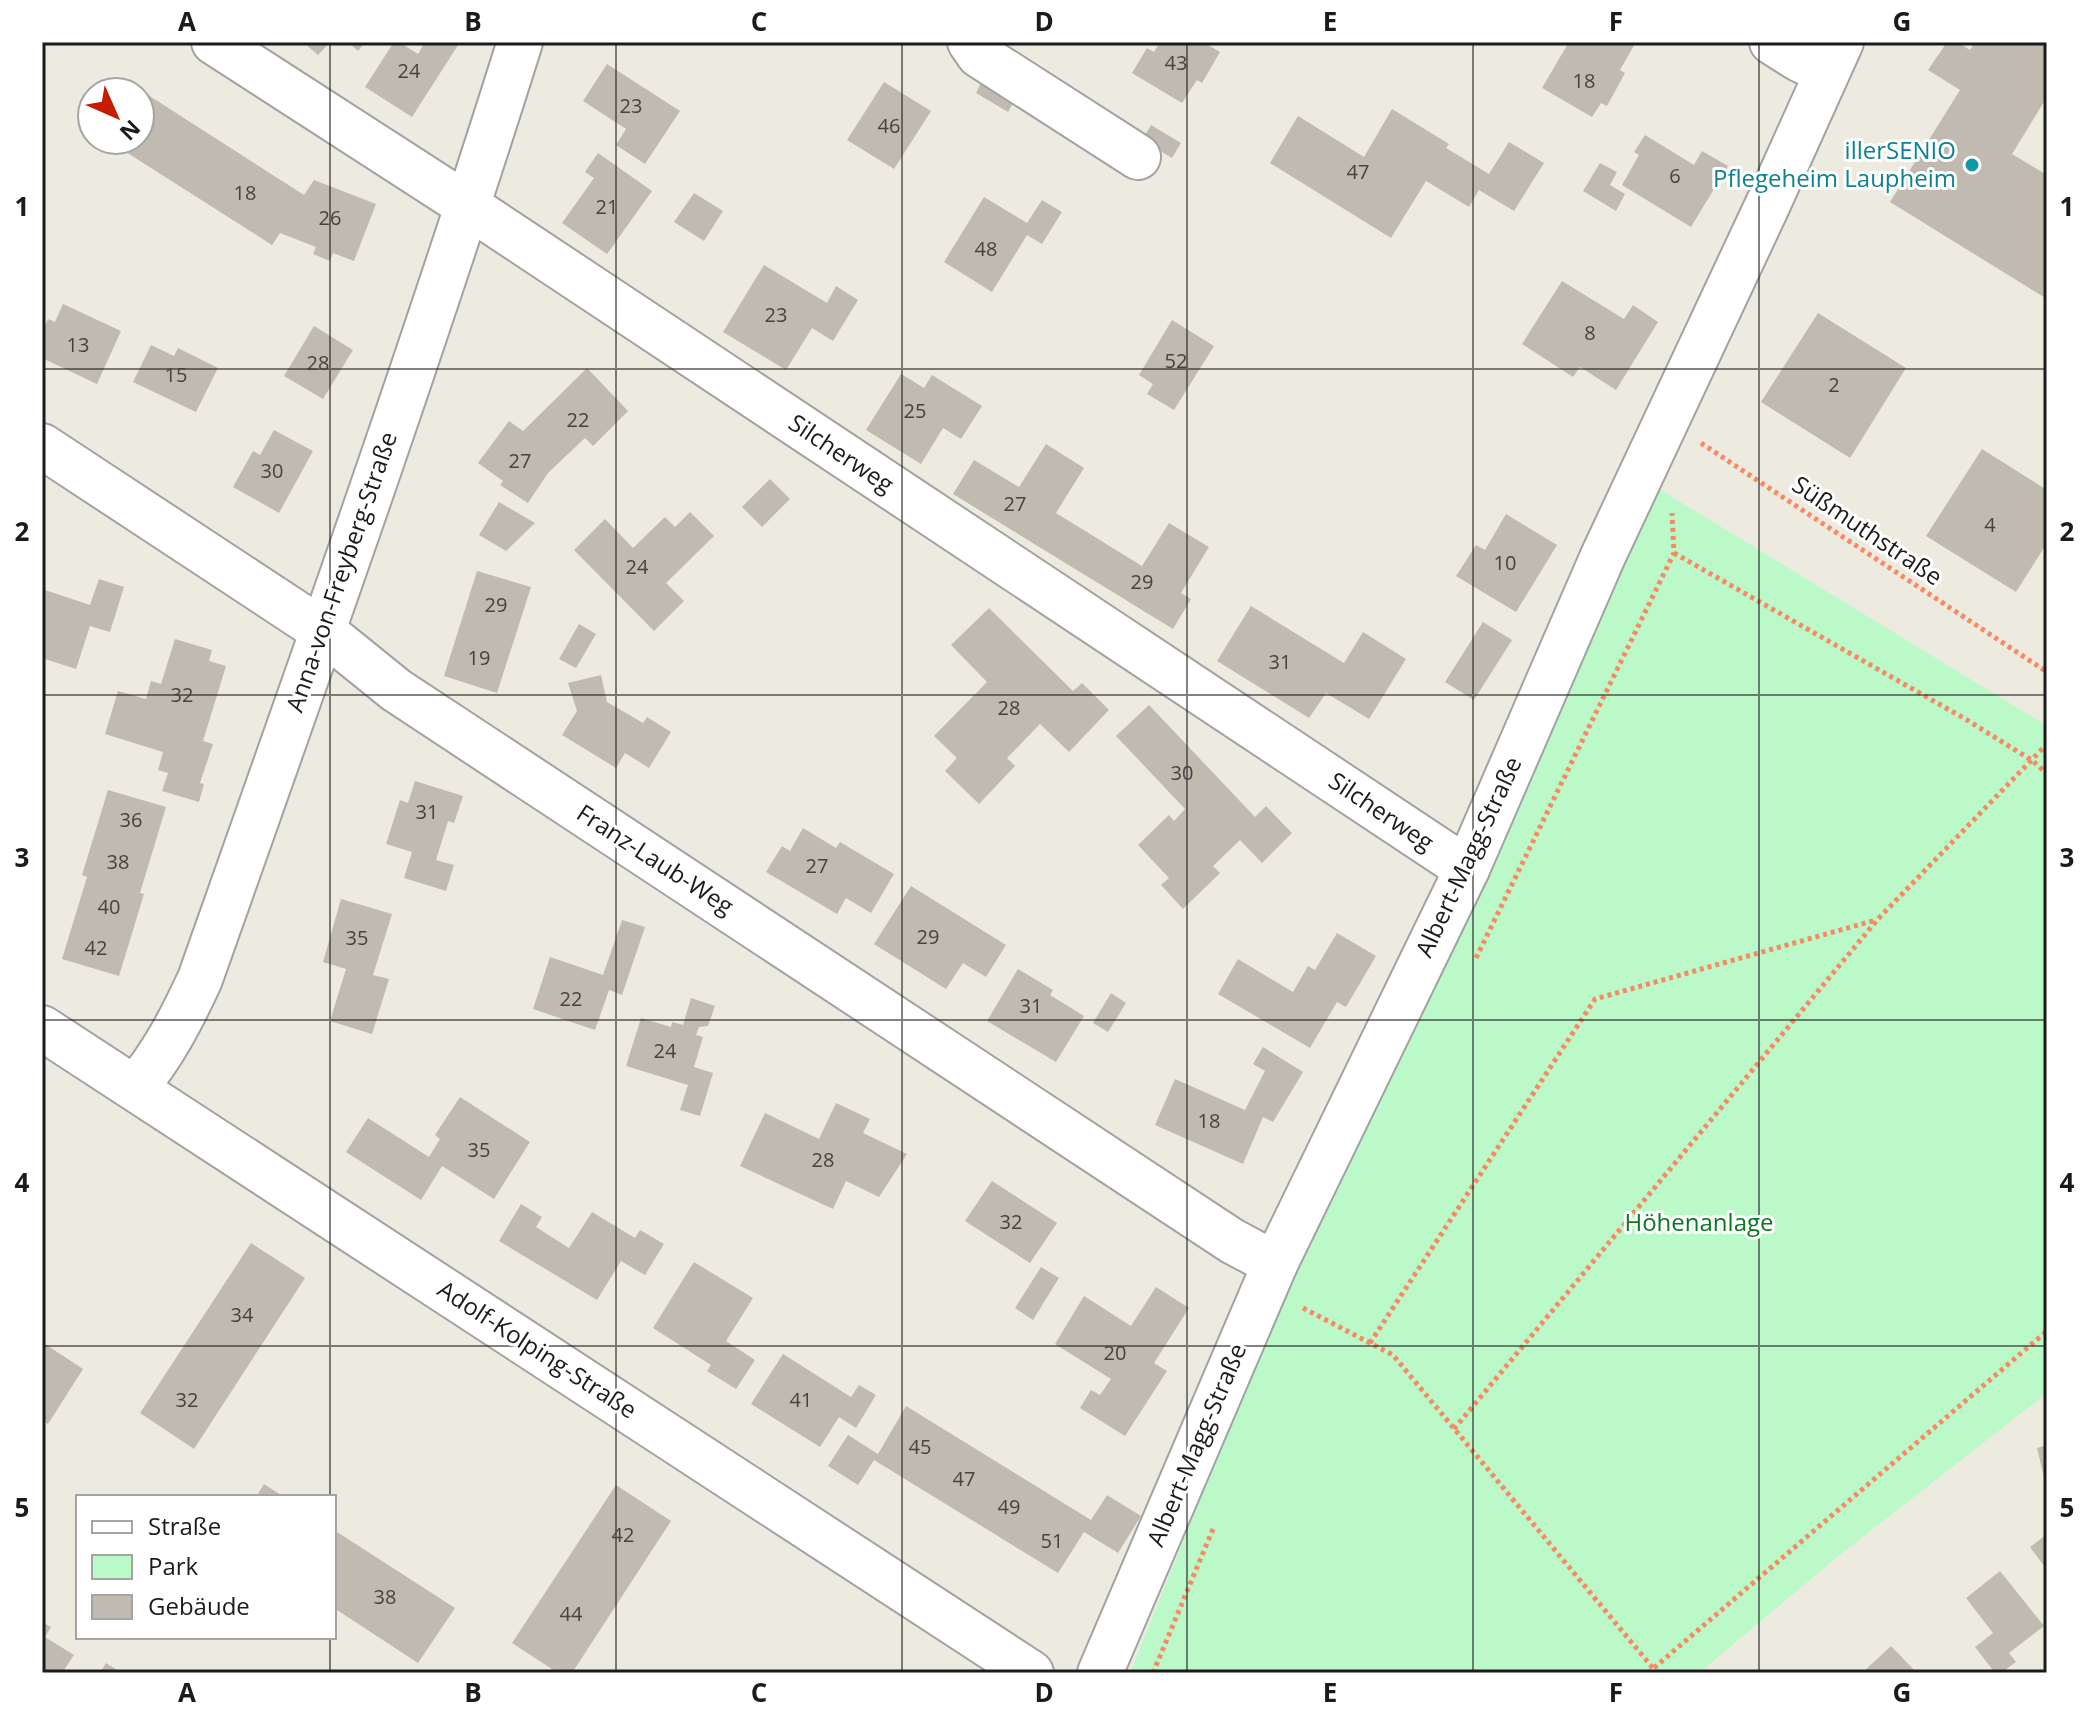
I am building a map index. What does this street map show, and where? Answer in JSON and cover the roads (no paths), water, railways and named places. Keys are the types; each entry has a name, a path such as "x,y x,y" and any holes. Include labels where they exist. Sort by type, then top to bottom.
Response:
{"street":[{"name":"Silcherweg","path":"214,42 468,206 1467,869"},
{"name":"Anna-von-Freyberg-Straße","path":"135,1088 153,1067 200,979 323,631 468,206 520,42"},
{"path":"970,42 979,55 1138,157"},
{"path":"1772,42 1799,59 1834,57"},
{"name":"Albert-Magg-Straße","path":"1100,1673 1270,1276 1467,869 1603,556 1834,57"},
{"name":"Franz-Laub-Weg","path":"42,446 323,631 396,690 1232,1241 1270,1276"},
{"name":"Adolf-Kolping-Straße","path":"42,1028 1031,1673"}],"place":[{"name":"illerSENIO Pflegeheim Laupheim","path":"1972,165"}],"park label":[{"name":"Höhenanlage","path":"1699,1223"}]}
